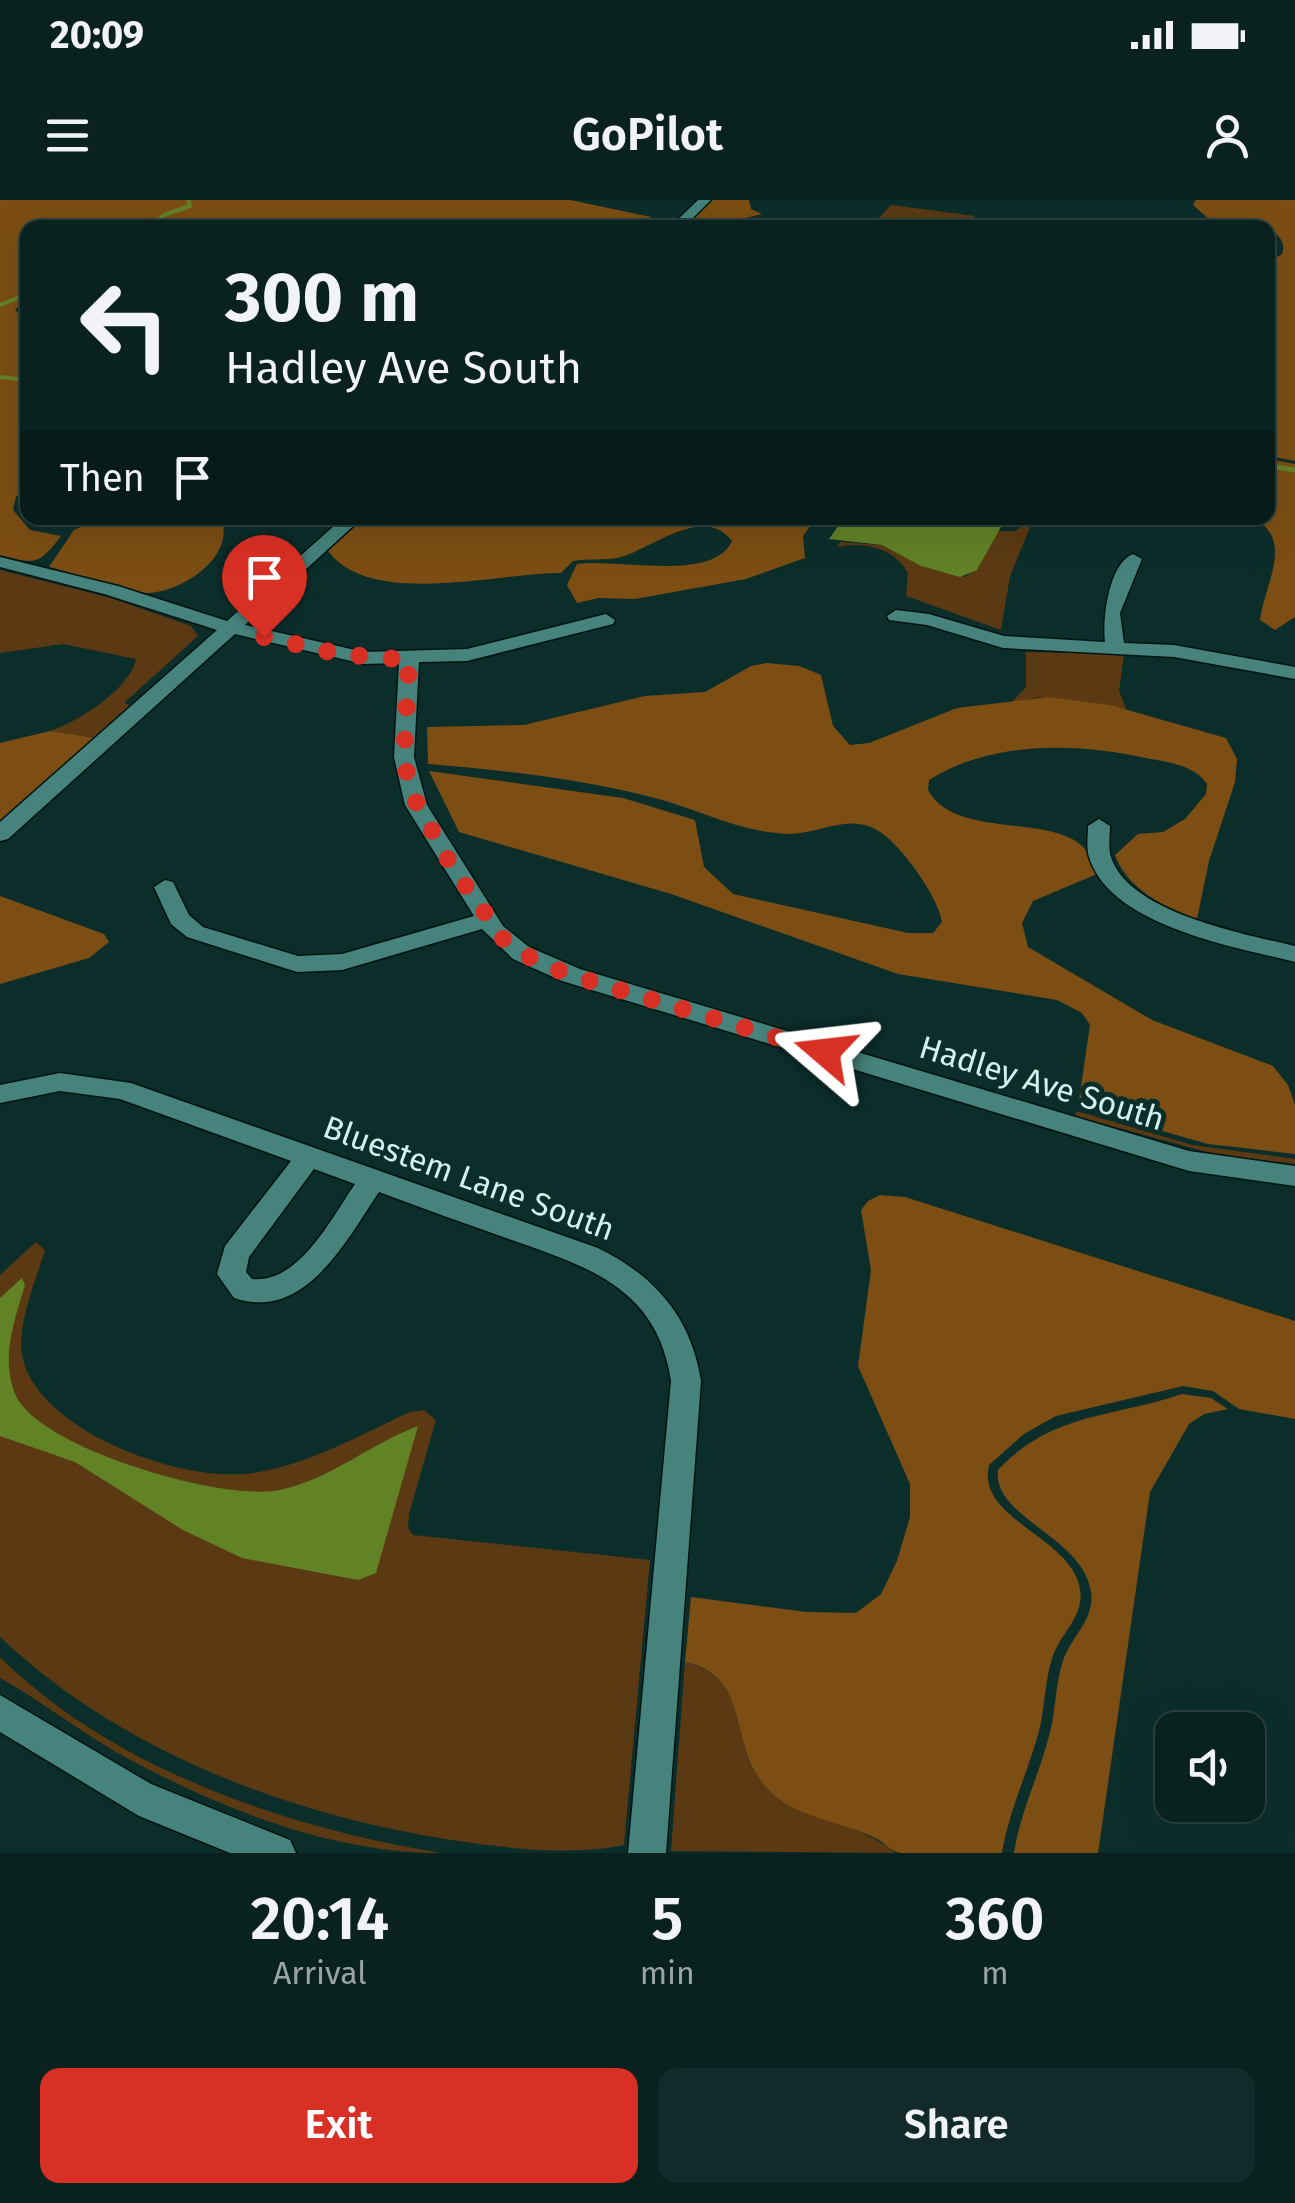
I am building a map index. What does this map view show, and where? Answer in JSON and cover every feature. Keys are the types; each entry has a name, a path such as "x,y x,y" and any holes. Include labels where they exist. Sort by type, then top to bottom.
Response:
{"street":[{"path":"683,220 704,200"},
{"path":"0,834 345,525"},
{"path":"1115,647 1111,614 1134,558"},
{"path":"0,562 111,590 230,628 340,654 409,660 489,651 606,620"},
{"path":"896,616 929,620 1003,642 1185,652 1295,673"},
{"name":"Hadley Ave South","path":"409,660 406,780 432,833 487,920 521,953 570,975 1189,1161 1295,1176"},
{"path":"1098,826 1097,845 1104,864 1138,901 1182,923 1295,954"},
{"path":"165,886 177,916 195,932 297,964 342,962 487,920"},
{"name":"Bluestem Lane South","path":"0,1094 60,1082 113,1087 610,1267 647,1293 680,1346 685,1402 647,1853"},
{"path":"310,1156 234,1254 231,1274 244,1290 268,1294 294,1283 373,1179"},
{"path":"0,1712 140,1798 277,1853"}],"shaded area":[{"path":"0,200 570,200 651,217 20,220 20,306 15,309 20,315 20,492 13,510 20,525 61,536 35,560 0,555"},
{"path":"712,200 749,200 751,209 762,214 738,220 691,220"},
{"path":"1196,200 1295,200 1295,461 1275,457 1275,258 1283,250 1275,233 1275,220 1210,220 1193,205"},
{"path":"891,205 975,216 972,220 879,218"},
{"path":"1275,460 1295,464 1295,617 1275,630 1260,620 1275,550 1263,525 1275,525"},
{"path":"86,525 222,525 224,532 214,558 204,569 177,586 149,593 49,567 74,530"},
{"path":"356,525 811,525 803,536 805,558 746,579 635,599 598,598 577,603 567,585 577,564 685,565 722,554 732,541 720,531 693,527 621,557 573,561 561,573 438,583 374,579 348,569 328,551"},
{"path":"839,525 1002,525 977,570 960,577 921,566 882,545 829,539"},
{"path":"1031,525 1010,576 1001,630 906,596 908,573 887,552 857,545 837,547 840,542 882,545 924,567 965,577 979,567 995,531 1015,531"},
{"path":"0,570 111,598 191,626 198,636 124,703 131,706 96,738 50,731 88,712 114,693 136,659 63,644 0,653"},
{"path":"1026,652 1124,654 1119,691 1127,711 1040,697 1012,702 1026,687"},
{"path":"751,666 799,666 821,675 833,726 850,745 869,743 957,708 1048,697 1110,705 1226,738 1237,759 1235,782 1209,861 1197,919 1160,903 1138,887 1115,855 1138,834 1163,832 1185,819 1206,794 1207,784 1190,769 1096,750 1038,748 981,757 954,767 929,780 928,790 941,805 959,815 1047,831 1082,846 1097,874 1033,901 1022,923 1028,947 1152,1020 1273,1066 1288,1085 1295,1105 1295,1154 1208,1144 1078,1107 1090,1025 1082,1013 1057,1000 898,974 671,894 459,832 429,771 623,798 695,820 704,867 733,894 908,933 933,933 942,922 926,885 896,846 866,825 843,824 787,834 770,832 599,786 514,772 428,764 427,727 524,725 645,696 705,692"},
{"path":"50,731 96,738 0,824 0,743"},
{"path":"0,896 104,934 109,942 89,958 0,984"},
{"path":"1077,1111 1192,1145 1295,1159 1295,1164 1218,1155 1075,1116"},
{"path":"880,1195 905,1197 1295,1321 1295,1419 1239,1409 1213,1391 1183,1386 1056,1416 1024,1434 989,1465 989,1484 996,1500 1060,1555 1073,1571 1081,1599 1052,1659 1040,1727 1002,1853 897,1852 861,1832 788,1805 764,1785 753,1768 730,1695 720,1681 685,1662 691,1597 807,1612 856,1613 881,1594 897,1561 910,1517 910,1484 858,1366 871,1270 861,1210"},
{"path":"36,1242 45,1250 32,1288 21,1343 33,1383 54,1407 83,1429 117,1447 190,1470 253,1473 314,1456 410,1412 424,1410 436,1420 409,1514 408,1528 413,1535 650,1560 624,1845 560,1850 496,1846 362,1822 296,1804 168,1753 52,1681 0,1637 0,1275"},
{"path":"22,1278 25,1285 9,1354 16,1396 32,1416 60,1435 136,1467 219,1488 280,1490 316,1478 418,1426 376,1573 358,1580 242,1558 183,1530 75,1462 0,1436 0,1298"},
{"path":"1182,1394 1211,1398 1228,1409 1204,1414 1189,1424 1150,1492 1098,1853 1014,1853 1049,1736 1060,1670 1086,1620 1091,1592 1072,1556 1009,1501 1000,1487 998,1470 1019,1451 1061,1427"},
{"path":"0,1657 45,1697 95,1732 205,1788 323,1827 441,1853 357,1845 315,1835 192,1791 116,1752 0,1678"},
{"path":"685,1662 706,1670 721,1682 736,1713 753,1768 764,1785 790,1804 864,1834 895,1853 671,1851"}],"waterway":[{"path":"159,220 190,206 188,200"},
{"path":"0,305 20,297"},
{"path":"0,377 20,379"},
{"path":"1275,467 1295,470"}],"route":[{"path":"264,637 340,654 409,660 404,757 410,791 487,920 509,944 570,975 825,1052"}]}
